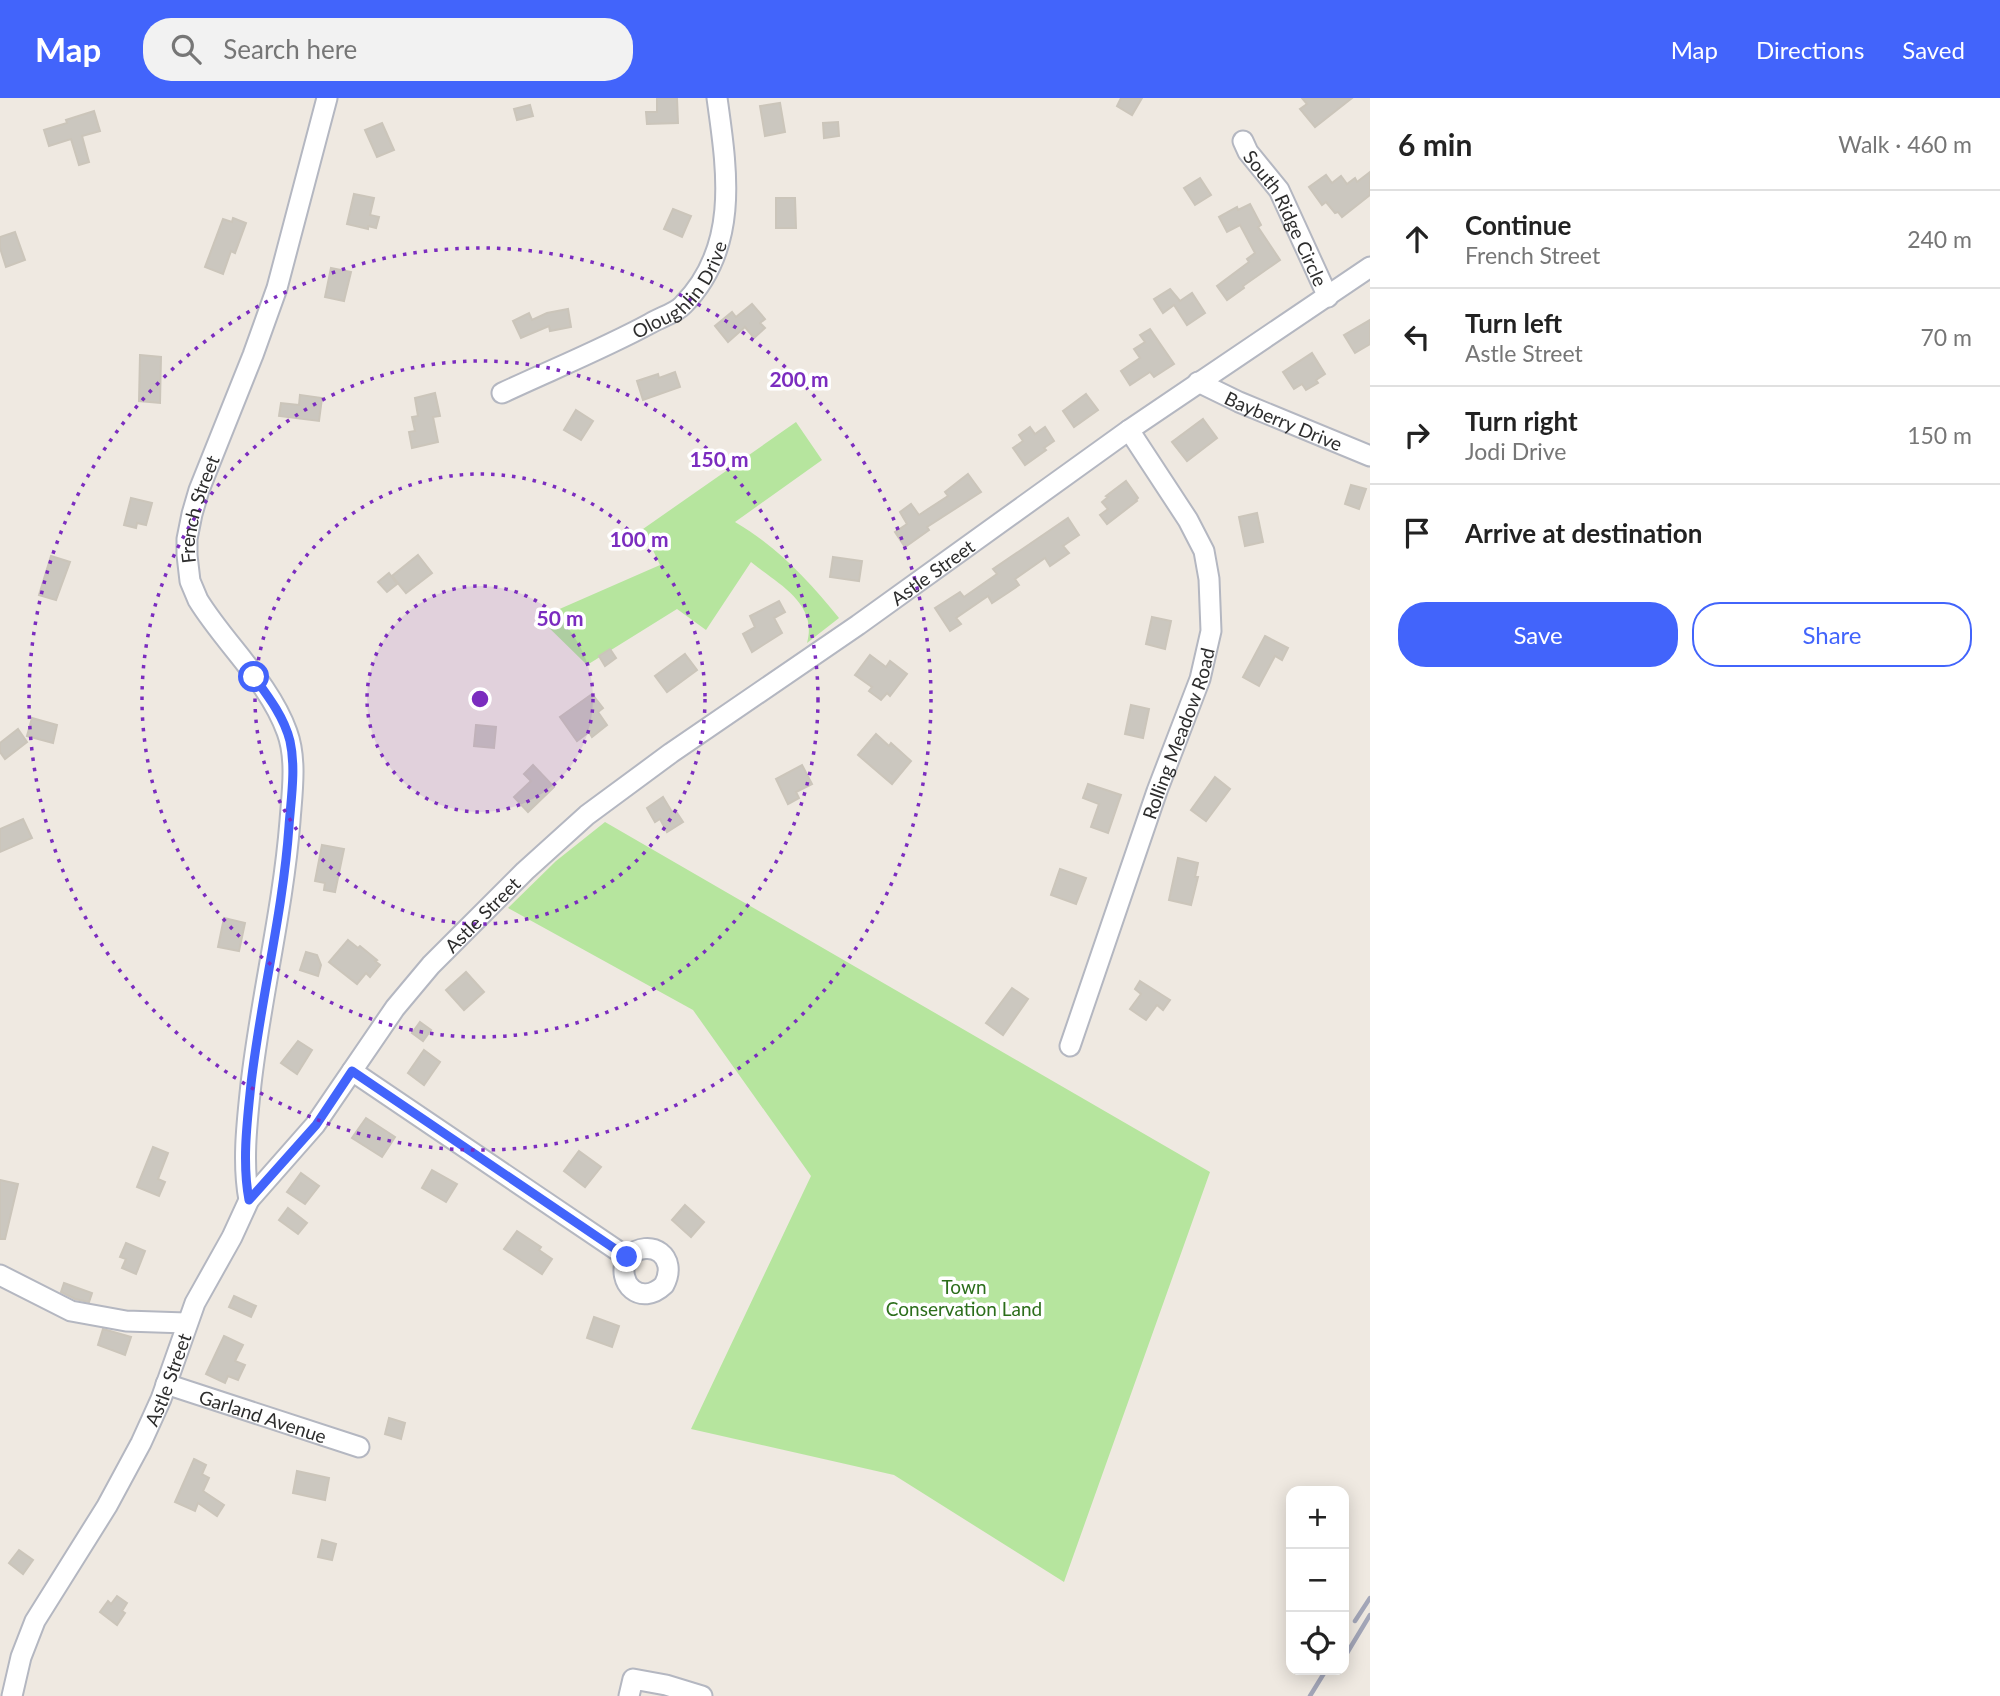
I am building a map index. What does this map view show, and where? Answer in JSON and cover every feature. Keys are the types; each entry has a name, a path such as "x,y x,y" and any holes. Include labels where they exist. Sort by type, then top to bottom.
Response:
{"street":[{"name":"French Street","path":"249,1200 245,1178 249,1106 257,1034 285,868 291,804 291,749 287,731 275,707 198,600 190,580 187,539 199,490 277,288 327,98"},
{"name":"Oloughlin Drive","path":"502,393 682,306 706,273 720,241 726,208 727,167 717,98"},
{"name":"South Ridge Circle","path":"1243,141 1248,152 1279,190 1328,297"},
{"name":"Astle Street","path":"12,1696 21,1657 35,1621 107,1506 141,1443 166,1384 194,1303 232,1237 249,1200 316,1125 395,1008 431,965 525,871 587,815 1129,430 1370,267"},
{"name":"Bayberry Drive","path":"1198,382 1228,398 1370,456"},
{"name":"Rolling Meadow Road","path":"1070,1046 1157,791 1200,679 1211,631 1209,579 1204,551 1188,520 1129,430"},
{"path":"352,1071 627,1257"},
{"path":"0,1275 71,1311 126,1321 186,1323"},
{"name":"Garland Avenue","path":"166,1384 359,1447"},
{"path":"629,1696 633,1679 702,1696"}],"green space":[{"path":"796,422 822,460 735,522 765,542 792,565 839,618 807,643 809,629 801,606 783,587 751,562 706,630 677,609 587,665 539,618 660,565 643,529"},
{"name":"Town Conservation Land","path":"605,822 1210,1172 1064,1582 894,1475 691,1429 811,1176 693,1010 508,908 556,861"}],"building":[{"path":"657,98 677,98 678,123 647,124 646,112 657,112"},
{"path":"1121,98 1142,98 1132,115 1117,106"},
{"path":"1302,98 1352,98 1315,127 1300,109 1307,104"},
{"path":"780,103 785,132 765,136 760,106"},
{"path":"530,105 533,116 517,120 514,109"},
{"path":"94,111 100,131 82,136 89,162 79,165 71,139 49,146 44,130"},
{"path":"838,122 839,136 824,138 823,123"},
{"path":"382,123 394,150 377,157 365,130"},
{"path":"1370,172 1370,195 1342,217 1326,202 1322,205 1309,187 1326,175 1332,183 1341,176 1347,184 1355,178 1357,182"},
{"path":"1200,178 1211,195 1195,205 1184,188"},
{"path":"354,194 374,198 370,215 379,217 376,228 347,224"},
{"path":"776,198 795,198 796,228 776,228"},
{"path":"1250,204 1261,225 1258,227 1280,260 1227,300 1217,286 1249,262 1247,259 1255,253 1240,225 1227,232 1219,217 1237,207 1238,210"},
{"path":"673,209 691,216 682,237 664,229"},
{"path":"233,218 246,223 235,253 231,251 223,274 205,267 223,219 232,222"},
{"path":"15,232 25,260 6,267 0,248 0,237"},
{"path":"331,268 351,272 344,301 325,297"},
{"path":"1170,289 1180,301 1192,293 1205,313 1187,325 1174,305 1163,313 1154,299"},
{"path":"752,304 765,319 760,323 765,328 754,338 745,327 728,342 715,326 732,312 736,317"},
{"path":"568,309 571,327 550,331 549,326 521,338 513,321 529,313 532,320 547,313"},
{"path":"1370,320 1370,344 1355,353 1344,335"},
{"path":"1150,329 1174,364 1154,377 1150,372 1130,385 1121,371 1140,358 1134,349 1145,342 1140,335"},
{"path":"1312,353 1325,374 1316,380 1318,383 1306,390 1302,384 1294,389 1283,372"},
{"path":"140,355 161,357 160,403 139,401"},
{"path":"675,372 680,387 643,400 637,381 658,374 659,378"},
{"path":"435,393 440,416 433,417 438,442 412,448 409,432 415,431 412,417 418,416 415,398"},
{"path":"1086,394 1098,410 1074,427 1063,411"},
{"path":"300,395 322,398 319,421 279,416 281,403 299,405"},
{"path":"576,410 593,421 581,440 564,430"},
{"path":"1203,419 1217,438 1187,461 1172,442"},
{"path":"1030,427 1035,434 1045,427 1054,441 1025,465 1013,448 1023,441 1019,435"},
{"path":"968,474 981,492 927,527 929,530 905,547 895,532 907,524 900,512 911,504 919,515 948,496 945,492"},
{"path":"1126,481 1138,498 1137,501 1107,524 1100,515 1108,509 1102,502"},
{"path":"1351,485 1366,489 1359,509 1345,504"},
{"path":"131,498 152,503 146,525 137,523 136,528 124,525"},
{"path":"1257,513 1263,542 1245,546 1239,517"},
{"path":"1068,518 1079,535 1063,546 1069,553 1050,566 1045,558 1015,579 1019,585 1009,592 992,603 988,596 956,618 961,624 950,631 935,608 960,592 964,597 997,574 993,569"},
{"path":"418,555 432,573 406,593 392,576"},
{"path":"51,556 70,562 56,600 39,595"},
{"path":"833,557 862,561 859,581 830,577"},
{"path":"389,573 397,584 387,592 378,582"},
{"path":"779,601 785,612 774,618 782,633 752,652 743,634 755,627 750,616"},
{"path":"1152,617 1171,621 1165,649 1146,644"},
{"path":"1265,636 1288,648 1282,660 1275,656 1259,686 1243,677"},
{"path":"610,649 616,658 605,666 599,656"},
{"path":"685,654 697,670 667,692 655,676"},
{"path":"870,655 886,667 890,661 907,674 890,696 887,693 881,700 869,691 872,687 855,675"},
{"path":"592,694 603,708 598,712 607,725 592,737 589,732 577,741 560,717"},
{"path":"1131,705 1149,709 1143,738 1125,734"},
{"path":"32,718 57,725 53,743 27,736"},
{"path":"476,725 496,727 494,748 474,746"},
{"path":"18,729 27,742 5,759 0,752 0,743"},
{"path":"876,734 911,761 892,784 858,755"},
{"path":"533,765 554,787 528,812 514,797 531,781 524,774"},
{"path":"802,765 812,784 796,792 799,798 788,804 776,779"},
{"path":"1215,777 1230,789 1206,821 1191,810"},
{"path":"1088,784 1121,795 1108,833 1091,827 1099,804 1083,798"},
{"path":"663,797 672,812 675,810 683,822 667,832 660,819 655,822 647,808"},
{"path":"23,819 32,838 0,852 0,829"},
{"path":"322,845 344,849 335,892 324,890 325,883 315,881"},
{"path":"1178,858 1198,863 1195,877 1198,877 1191,905 1169,900"},
{"path":"1060,869 1086,878 1076,904 1051,895"},
{"path":"224,918 245,923 239,951 218,947"},
{"path":"348,940 358,948 360,946 380,965 370,977 366,973 357,984 329,962"},
{"path":"306,952 317,955 321,965 318,976 300,970"},
{"path":"466,972 484,992 464,1010 446,990"},
{"path":"1140,981 1170,1000 1163,1010 1157,1005 1146,1020 1130,1009 1141,994 1135,989"},
{"path":"1012,988 1028,999 1003,1035 986,1023"},
{"path":"420,1022 431,1030 423,1041 412,1033"},
{"path":"298,1041 312,1050 297,1074 281,1063"},
{"path":"424,1050 440,1062 424,1085 408,1073"},
{"path":"366,1118 395,1137 382,1157 352,1138"},
{"path":"153,1147 168,1153 158,1179 165,1182 159,1196 137,1187"},
{"path":"579,1151 601,1167 585,1187 564,1171"},
{"path":"432,1170 457,1184 446,1202 422,1188"},
{"path":"301,1173 319,1186 305,1204 287,1192"},
{"path":"0,1180 18,1184 5,1239 0,1239"},
{"path":"685,1205 704,1222 691,1237 672,1220"},
{"path":"288,1208 307,1223 298,1234 279,1220"},
{"path":"517,1231 541,1247 539,1250 552,1259 542,1274 504,1249"},
{"path":"126,1243 145,1251 136,1274 122,1268 126,1259 120,1257"},
{"path":"64,1283 92,1293 89,1302 61,1292"},
{"path":"234,1296 256,1306 251,1317 229,1307"},
{"path":"594,1317 619,1326 612,1347 587,1338"},
{"path":"103,1329 131,1337 125,1355 98,1345"},
{"path":"224,1336 243,1345 235,1361 245,1365 238,1380 228,1376 225,1383 206,1374"},
{"path":"389,1418 405,1423 401,1439 385,1434"},
{"path":"194,1459 206,1465 202,1474 209,1478 203,1491 224,1505 217,1516 198,1503 195,1511 175,1502"},
{"path":"297,1471 329,1478 325,1500 293,1493"},
{"path":"322,1540 336,1544 332,1560 318,1557"},
{"path":"19,1550 33,1560 23,1574 9,1563"},
{"path":"117,1596 127,1603 122,1611 125,1613 117,1625 100,1612 108,1601 111,1604"}],"railway":[{"path":"1355,1621 1370,1598"},
{"path":"1349,1650 1370,1615"},
{"path":"1310,1696 1323,1675"}],"route":[{"path":"254,677 275,707 287,731 292,762 285,868 257,1034 249,1106 245,1178 249,1200 316,1125 352,1071 627,1257"}]}
